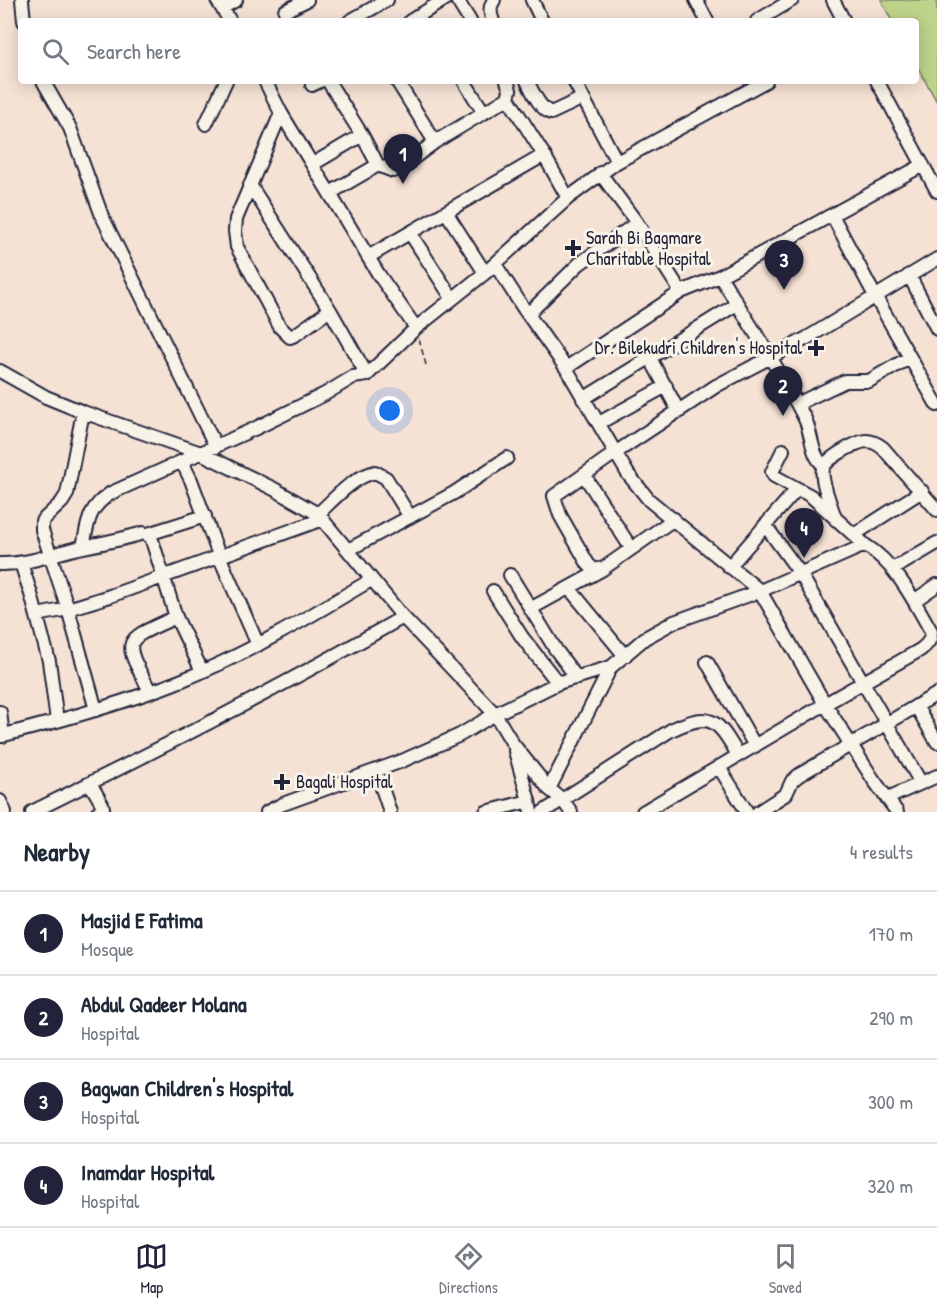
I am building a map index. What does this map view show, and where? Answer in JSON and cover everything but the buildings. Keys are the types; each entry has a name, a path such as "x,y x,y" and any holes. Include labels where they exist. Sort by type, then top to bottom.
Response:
{"street":[{"path":"22,0 24,18"},
{"path":"228,18 219,4 236,0"},
{"path":"285,11 307,0"},
{"path":"359,18 387,0"},
{"path":"417,18 444,0"},
{"path":"457,0 468,18"},
{"path":"532,0 541,18"},
{"path":"696,0 705,18"},
{"path":"762,18 792,0"},
{"path":"833,0 842,18"},
{"path":"492,2 490,12 492,18"},
{"path":"45,84 69,129 102,216 216,447"},
{"path":"206,124 225,84"},
{"path":"266,84 281,113 368,257 416,328"},
{"path":"330,84 378,165 393,171 435,142 508,98 510,90 508,84"},
{"path":"399,84 435,142"},
{"path":"466,84 483,113"},
{"path":"529,84 540,104 551,113 583,99"},
{"path":"576,84 617,162"},
{"path":"879,84 937,191"},
{"path":"83,547 88,522 93,508 99,501 111,493 216,447 315,399 353,377 367,375 416,328 486,273 568,198 600,173 746,86"},
{"path":"508,98 544,154 568,198"},
{"path":"281,113 236,219 234,231 237,247 280,327 290,337 330,310"},
{"path":"313,164 362,135"},
{"path":"368,257 544,154"},
{"path":"330,194 378,165"},
{"path":"566,368 681,292 720,276 923,165"},
{"path":"600,173 637,223 681,292"},
{"path":"250,185 330,310 367,375"},
{"path":"446,212 486,273"},
{"path":"832,215 937,405"},
{"path":"528,314 579,264 637,223"},
{"path":"410,232 452,298"},
{"path":"604,568 594,570 588,564 554,502 554,496 559,491 716,386 807,338 937,259"},
{"path":"495,264 566,368 628,474 649,500 760,591 825,704 897,812"},
{"path":"909,275 937,329"},
{"path":"720,276 797,404 812,436 818,462 824,465"},
{"path":"583,399 737,304"},
{"path":"650,358 679,412"},
{"path":"797,404 845,381 869,381 909,358"},
{"path":"0,371 46,396 83,412 201,453 274,489 321,517 403,617 495,714 513,744 549,789 562,799 571,812"},
{"path":"599,423 666,386"},
{"path":"83,412 67,494 63,502 42,521 42,530 68,609 96,710"},
{"path":"836,520 822,476 824,465 830,459 867,441 877,443 936,508"},
{"path":"643,812 659,808 738,755 920,650 928,644 934,632 893,569 878,553 865,545 811,496 779,480 772,472 783,450"},
{"path":"348,550 454,493 507,458"},
{"path":"182,462 258,645"},
{"path":"37,615 68,609 163,578 220,558 321,517 353,483 368,473 381,473 386,478 410,517"},
{"path":"584,475 631,548"},
{"path":"729,567 797,489"},
{"path":"855,534 922,491"},
{"path":"0,564 21,563 144,533 148,534 205,516"},
{"path":"531,609 604,568 674,519"},
{"path":"765,525 800,573 921,783"},
{"path":"148,534 151,537 176,617 202,671"},
{"path":"893,569 937,543"},
{"path":"267,812 284,808 460,735 495,714 558,683 611,667 645,638 660,629 760,591 865,545"},
{"path":"21,563 49,661 57,721"},
{"path":"510,575 556,650 577,678"},
{"path":"0,712 1,736 96,710 150,691 202,671 258,645 302,622 371,580"},
{"path":"914,601 937,585"},
{"path":"569,588 625,656"},
{"path":"493,591 522,637 558,683"},
{"path":"150,691 130,652 131,643 133,638 141,633 176,617"},
{"path":"32,812 184,737 355,646 403,617"},
{"path":"708,662 754,746"},
{"path":"549,789 611,667"},
{"path":"758,812 786,794 792,781 799,775 937,694"},
{"path":"916,706 937,742"},
{"path":"543,812 671,730 688,722 700,719 714,722 724,731 738,755"},
{"path":"486,812 530,806 513,744"},
{"path":"719,767 747,812"},
{"path":"376,770 390,812"},
{"path":"888,798 937,776"},
{"path":"90,783 102,804 103,808 100,812"},
{"path":"0,801 5,812"}],"path":[{"path":"416,328 426,365"}],"green space":[{"path":"881,0 937,0 937,102 919,69 919,18 890,18"}],"place":[{"name":"Masjid E Fatima","path":"403,184"},
{"name":"Sarah Bi Bagmare Charitable Hospital","path":"573,248"},
{"name":"Bagwan Children's Hospital","path":"784,290"},
{"name":"Dr. Bilekudri Children's Hospital","path":"816,348"},
{"name":"Abdul Qadeer Molana","path":"783,416"},
{"name":"Inamdar Hospital","path":"804,558"},
{"name":"Bagali Hospital","path":"282,782"}]}
